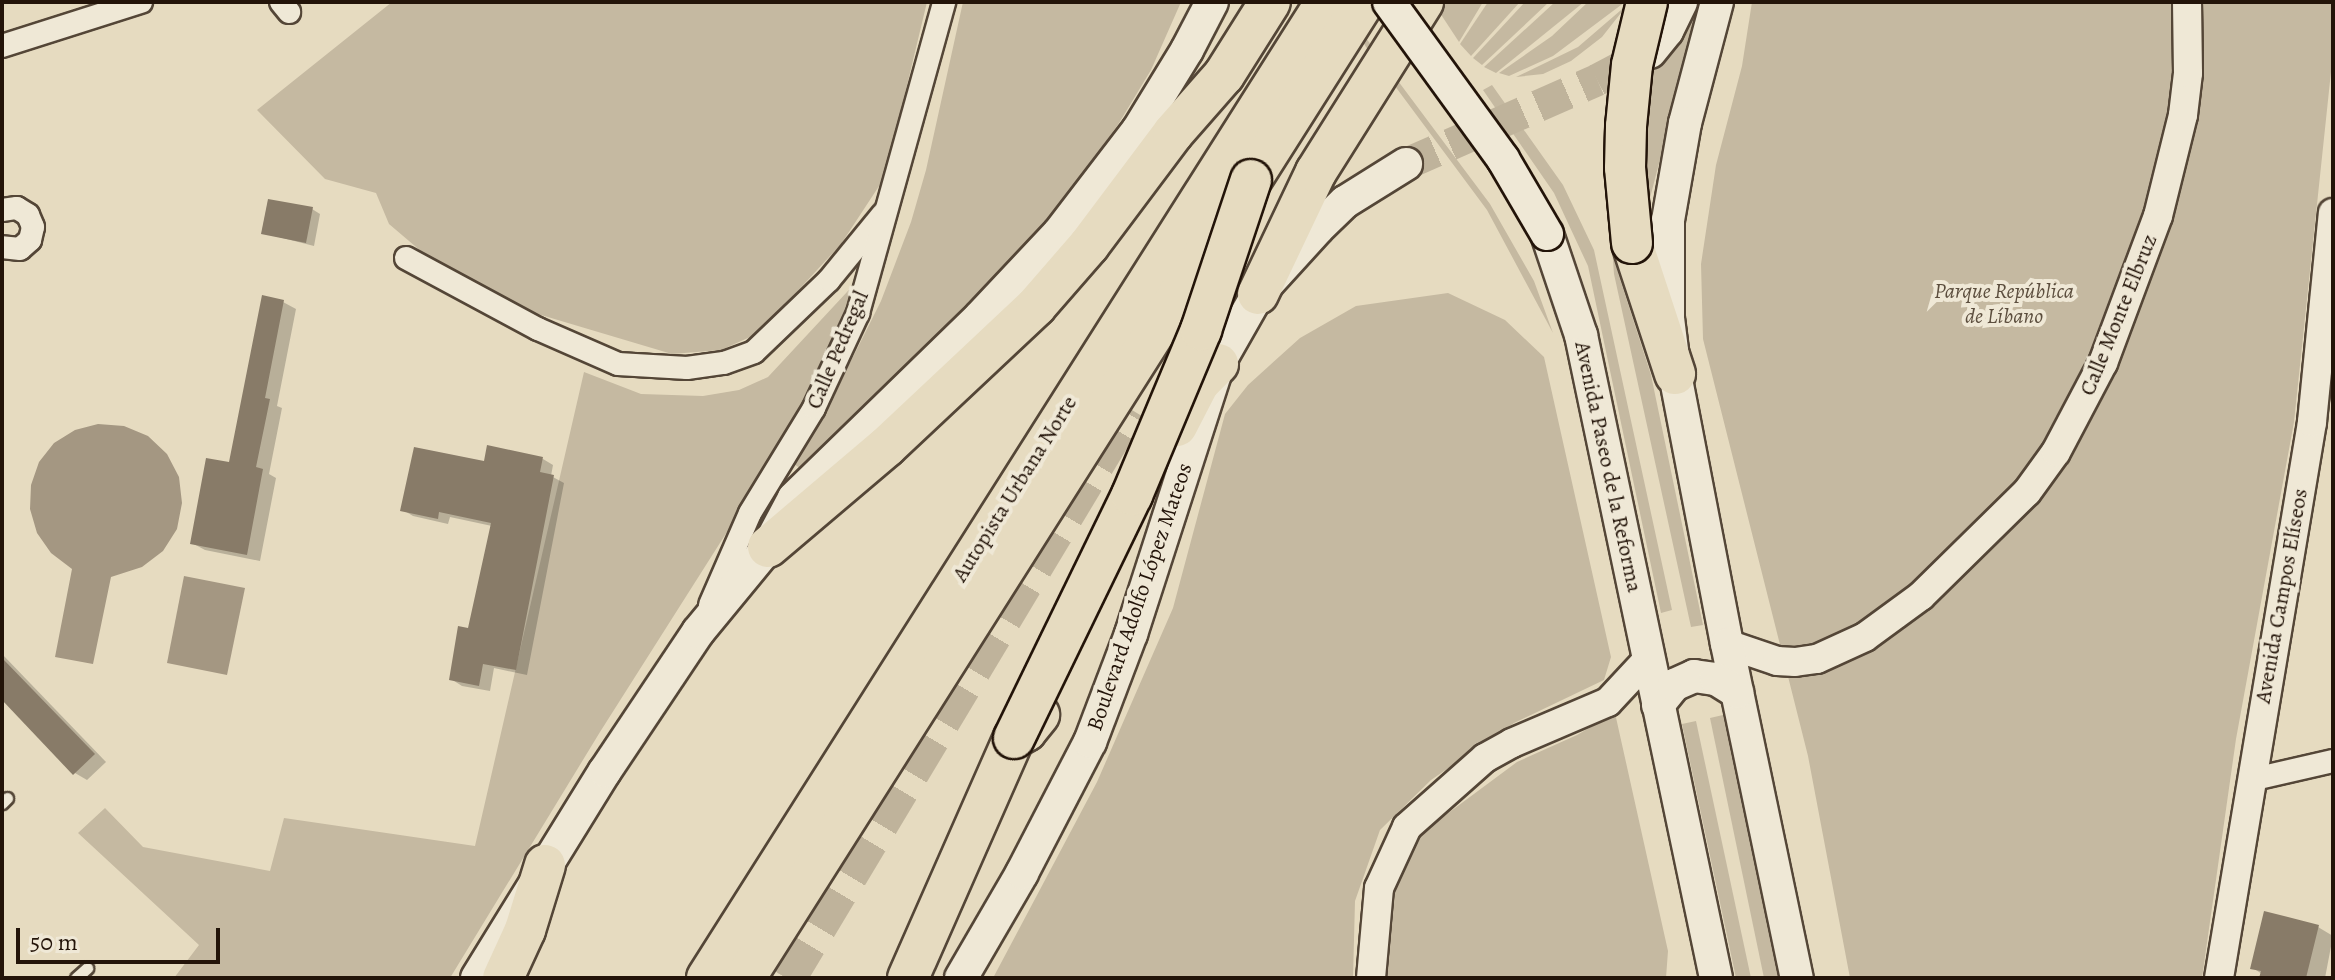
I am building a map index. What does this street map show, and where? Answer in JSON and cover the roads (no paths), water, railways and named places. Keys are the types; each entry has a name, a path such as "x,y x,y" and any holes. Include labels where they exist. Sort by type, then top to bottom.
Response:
{"highway":[{"path":"1173,133 1243,2"},
{"path":"768,547 886,447 1036,306 1089,245 1173,133 1224,75 1270,2"},
{"name":"Autopista Urbana Norte","path":"707,978 1326,2"},
{"name":"Autopista Urbana Norte","path":"745,978 1364,2"},
{"path":"1258,294 1316,172 1423,2"},
{"path":"1647,2 1632,65 1625,168 1632,243 1675,374"},
{"path":"908,978 1014,738 1110,543 1201,330 1251,180"},
{"path":"1014,738 1033,724 1049,701 1093,613 1190,397 1206,373 1218,364"},
{"path":"1093,613 1110,543"},
{"path":"503,978 525,930 545,865"}],"main road":[{"path":"477,978 545,865 698,632 768,547 794,498 980,317 1059,233 1147,117 1212,2"},
{"name":"Avenida Paseo de la Reforma","path":"1389,2 1527,195 1559,266 1581,335 1716,978"},
{"path":"1650,52 1667,31 1681,2"},
{"path":"1717,2 1685,123 1668,220 1665,282 1675,374 1727,644 1797,978"},
{"name":"Boulevard Adolfo López Mateos","path":"961,978 1022,873 1090,742 1131,634 1218,364 1258,294 1345,202 1406,164"},
{"path":"1658,705 1674,685 1694,676 1716,679 1737,692"}],"street":[{"path":"2,46 141,2"},
{"name":"Calle Pedregal","path":"698,632 750,513 814,408 858,313 944,2"},
{"name":"Calle Monte Elbruz","path":"1727,644 1777,661 1795,662 1838,651 1865,637 1921,596 2027,492 2056,452 2103,363 2154,229 2183,115 2188,73 2187,2"},
{"path":"406,258 538,329 618,364 687,368 724,363 754,352 829,280 889,207"},
{"path":"2,210 17,208 28,215 33,227 30,240 20,249 2,247"},
{"name":"Avenida Campos Elíseos","path":"2219,978 2250,780 2323,420 2333,213"},
{"path":"1371,978 1379,888 1407,827 1485,758 1512,743 1608,702 1649,658"},
{"path":"2250,780 2333,761"}],"lane":[{"path":"1702,978 1709,942"},
{"path":"76,978 87,968"}],"tunnel":[{"path":"1406,164 1597,80 1650,52"},
{"path":"786,978 1128,408"}],"park label":[{"name":"Parque República de Líbano","path":"2004,304"}]}
